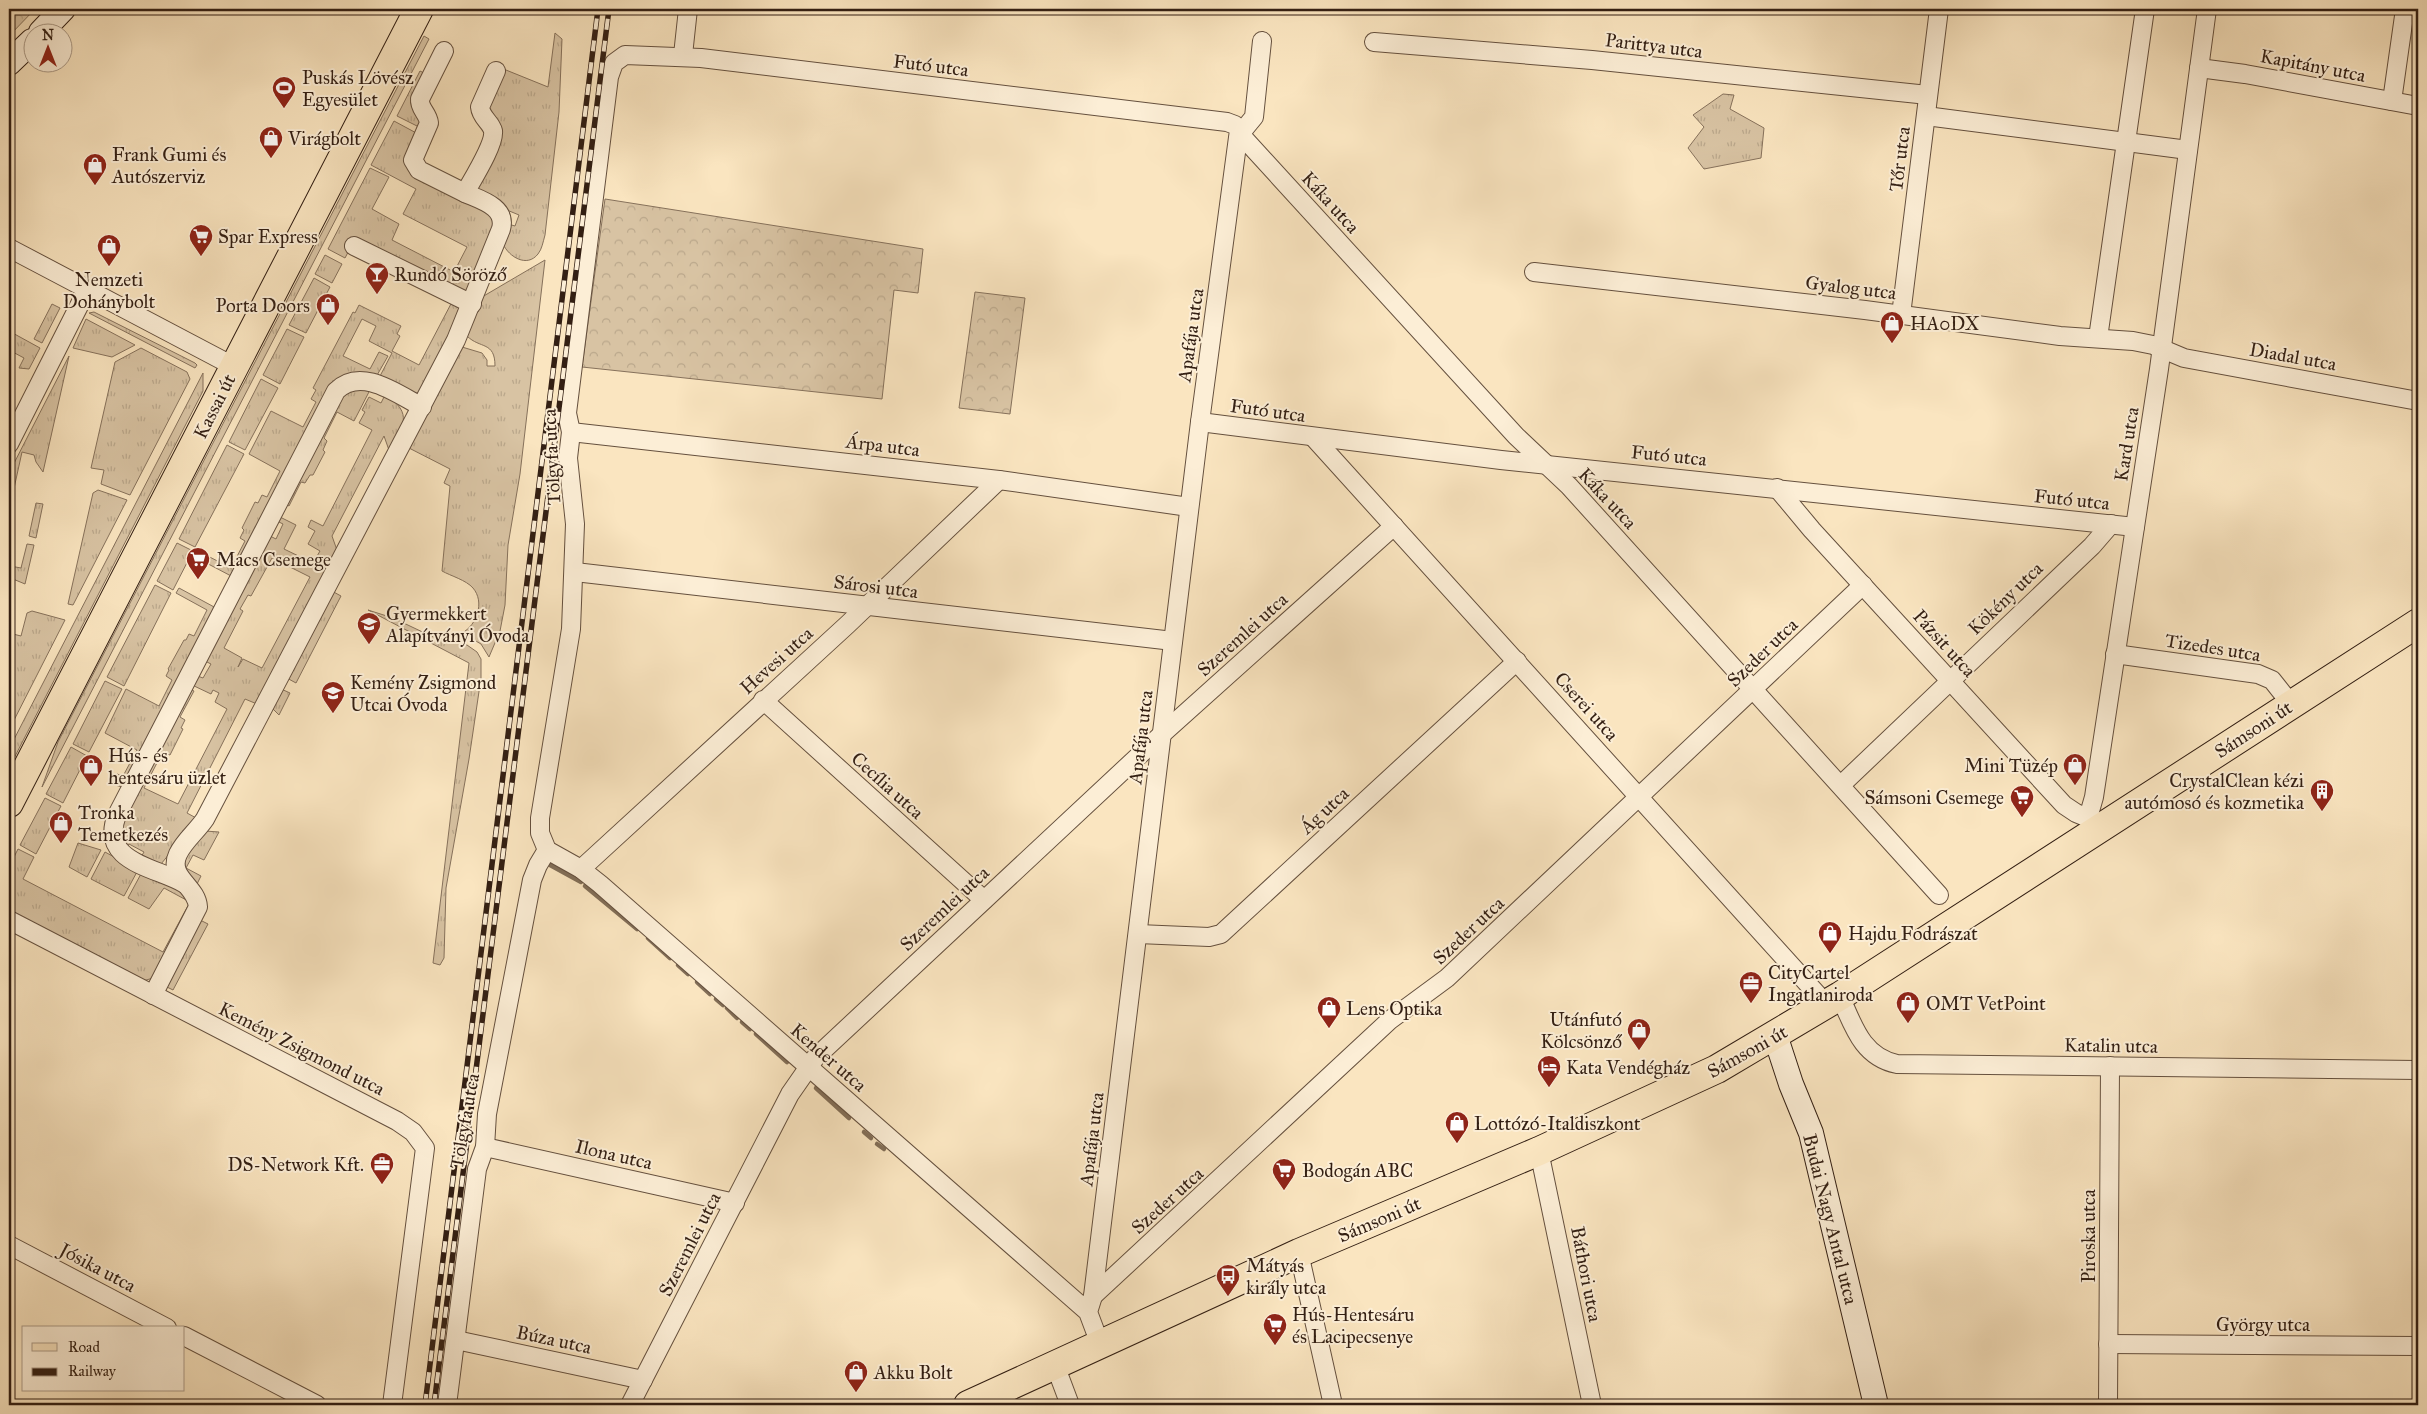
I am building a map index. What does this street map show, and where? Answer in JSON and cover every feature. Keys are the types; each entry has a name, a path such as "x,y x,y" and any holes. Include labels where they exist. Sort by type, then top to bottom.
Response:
{"main road":[{"name":"Kassai út","path":"9,803 419,9"},
{"name":"Sámsoni út","path":"968,1405 1299,1253 1539,1151 1717,1069 1833,1000 2092,824 2291,704 2418,623"}],"street":[{"path":"51,22 63,9"},
{"path":"683,56 688,9"},
{"name":"Tőr utca","path":"1901,315 1939,9"},
{"path":"2098,338 2145,9"},
{"name":"Kard utca","path":"2092,824 2094,797 2161,349 2207,9"},
{"path":"2392,101 2405,9"},
{"name":"Apafája utca","path":"1100,1344 1090,1304 1138,934 1200,422 1233,128 1254,116 1262,41"},
{"name":"Parittya utca","path":"1374,42 1592,60 1928,95"},
{"path":"9,63 22,51"},
{"path":"153,994 197,910 196,898 176,871 177,856 205,819 422,407 472,304 503,221 501,214 496,209 419,170 413,160 429,123 428,116 420,105 420,99 444,51"},
{"name":"Futó utca","path":"630,54 683,56 1233,128"},
{"name":"Tölgyfa utca","path":"447,1405 477,1169 484,1147 487,1114 526,909 544,844 540,818 571,629 575,572 572,552 575,512 568,458 571,432 567,413 609,77 611,67 617,59 630,54"},
{"name":"Kapitány utca","path":"2199,68 2245,74 2418,106"},
{"path":"465,193 492,140 492,130 482,116 480,107 496,72"},
{"path":"1926,116 2188,150"},
{"name":"Káka utca","path":"1233,128 1516,436 1569,486 1939,895"},
{"path":"354,246 472,304"},
{"path":"9,248 235,366"},
{"name":"Gyalog utca","path":"1534,272 2050,334 2144,342 2161,349"},
{"path":"9,444 87,290"},
{"name":"Diadal utca","path":"2161,349 2184,358 2418,401"},
{"path":"186,885 168,875 137,864 121,852 115,843 113,832 117,815 336,391 352,381 366,380 422,407"},
{"name":"Futó utca","path":"1200,422 1314,438 1545,464 2135,527"},
{"name":"Árpa utca","path":"571,432 999,480 1189,507"},
{"name":"Cserei utca","path":"1314,438 1640,797 1833,1000"},
{"name":"Hevesi utca","path":"581,869 999,480"},
{"name":"Pázsit utca","path":"1777,488 2064,805 2092,824"},
{"name":"Kökény utca","path":"1841,785 2092,546 2111,524"},
{"name":"Szeremlei utca","path":"630,1405 790,1094 807,1067 1161,735 1394,526"},
{"name":"Sárosi utca","path":"575,572 1173,641"},
{"name":"Szeder utca","path":"1090,1304 1390,1020 1448,978 1863,585"},
{"name":"Tizedes utca","path":"2116,654 2258,674 2272,680 2291,704"},
{"name":"Ág utca","path":"1138,934 1210,937 1221,934 1517,661"},
{"name":"Cecília utca","path":"763,700 984,900"},
{"name":"Kender utca","path":"544,844 581,869 807,1067 1090,1304"},
{"name":"Kemény Zsigmond utca","path":"9,920 403,1124 417,1136 425,1148 392,1405"},
{"name":"Katalin utca","path":"1833,1000 1860,1039 1876,1056 1891,1063 2418,1070"},
{"name":"Budai Nagy Antal utca","path":"1775,1036 1790,1084 1811,1133 1876,1405"},
{"name":"Piroska utca","path":"2108,1405 2110,1066"},
{"name":"Ilona utca","path":"484,1147 734,1203"},
{"name":"Báthori utca","path":"1539,1151 1592,1405"},
{"name":"Jósika utca","path":"9,1245 163,1326"},
{"path":"1299,1253 1333,1405"},
{"path":"185,1337 317,1405"},
{"name":"Búza utca","path":"456,1340 643,1380"},
{"name":"György utca","path":"2108,1344 2418,1346"},
{"path":"1054,1365 1070,1405"}],"green space":[{"path":"9,9 35,9 22,22 9,36"},
{"path":"555,33 562,39 559,112 545,235 538,254 534,258 524,260 514,257 503,244 508,224 515,226 519,215 502,208 476,189 494,144 485,115 501,68 548,87"},
{"path":"424,36 429,39 42,787 58,742"},
{"path":"420,71 428,75 423,129 397,116"},
{"path":"1723,94 1734,95 1730,109 1764,128 1761,158 1704,169 1688,148 1704,127 1693,115"},
{"path":"394,121 420,135 410,156 497,217 466,292 354,241 345,258 328,249 370,168 389,177 372,209 399,224 392,240 454,272 467,247 403,214 416,189 371,165"},
{"path":"605,199 923,249 918,293 894,290 882,399 582,367"},
{"path":"325,255 342,264 332,283 315,274"},
{"path":"545,260 520,474 508,545 505,605 500,631 489,657 481,644 462,633 472,625 478,613 477,594 466,583 442,571 450,486 444,483 450,469 407,447 462,347 482,353 487,360 487,366 495,366 490,349 467,336 482,297"},
{"path":"314,278 330,287 306,333 289,325"},
{"path":"975,292 1025,298 1010,414 959,408"},
{"path":"453,300 460,307 461,313 420,392 414,394 379,378 392,353 369,341 376,326 362,319 343,356 370,369 379,352 388,356 376,377 351,375 233,577 195,557 198,551 231,568 245,541 240,538 244,530 242,528 255,502 258,503 262,495 267,497 280,471 249,454 271,411 303,427 316,402 311,399 316,390 313,388 353,312 355,313 359,305 401,326 397,334 400,336 392,351 419,365"},
{"path":"52,304 60,308 42,343 34,339"},
{"path":"94,312 197,365 195,368 89,313"},
{"path":"86,319 135,345 112,357 73,348"},
{"path":"287,329 304,337 280,384 263,375"},
{"path":"9,331 40,348 29,369 19,368 24,358 9,350"},
{"path":"141,348 187,372 190,379 130,495 101,484 104,470 91,468 115,362"},
{"path":"69,356 43,472 36,462 34,455 22,452 11,502 9,501 9,473"},
{"path":"203,373 203,391 9,768 9,749"},
{"path":"261,379 278,388 245,450 229,442"},
{"path":"371,388 354,421 337,412 324,438 327,441 323,450 325,452 313,475 310,475 305,483 301,482 289,506 284,503 347,389"},
{"path":"385,395 400,408 403,414 402,428 390,453 384,436 332,536 338,553 257,704 245,699 187,813 198,819 161,864 141,857 144,852 129,844 126,848 120,828 188,688 194,691 180,717 185,720 181,728 183,729 170,755 167,754 163,763 158,761 144,788 178,804 227,709 215,702 219,693 213,690 211,694 190,684 195,675 203,678 211,664 203,660 268,535 276,539 283,524 275,520 278,516 296,525 284,549 313,563 320,551 308,544 315,531 308,527 311,520 323,526 372,430 359,423 365,412 362,410 369,397 381,403","holes":["272,558 310,577 262,668 243,659 238,667 242,658 224,648 243,611 240,609 248,595 251,596"]},
{"path":"227,445 244,454 195,547 179,539"},
{"path":"98,490 127,500 73,605 68,604 93,493"},
{"path":"36,503 43,504 36,538 29,536"},
{"path":"177,543 193,551 173,590 157,581"},
{"path":"27,544 34,545 25,584 13,579 10,573 10,566 21,568"},
{"path":"155,585 171,593 124,686 107,677"},
{"path":"179,588 216,608 122,787 112,784 117,774 123,776 137,750 105,733 126,689 159,706 172,680 166,676 168,669 184,640 186,640 189,634 194,636 207,610 176,593"},
{"path":"330,590 341,596 296,683 285,677"},
{"path":"368,610 393,618 431,636 467,645 477,652 481,659 481,678 469,759 446,888 444,958 440,965 433,963 469,663"},
{"path":"32,611 65,620 9,730 9,633 21,636 27,613"},
{"path":"105,681 122,689 89,752 73,744"},
{"path":"279,688 290,693 279,715 272,708"},
{"path":"71,747 87,756 63,803 46,794"},
{"path":"45,798 61,806 36,854 20,845"},
{"path":"205,831 219,832 204,860 193,855 186,868 201,876 196,886 186,869 185,862 188,851"},
{"path":"78,843 101,850 87,877 69,867"},
{"path":"18,849 34,857 23,879 163,952 190,902 164,888 149,909 128,898 142,872 174,883 192,902 153,978 143,981 9,912 9,867"},
{"path":"105,852 138,870 124,896 91,879"},
{"path":"200,920 208,924 173,990 167,987 168,981"}],"waterway":[{"path":"550,865 581,882"},
{"path":"585,886 637,929"},
{"path":"648,938 670,958"},
{"path":"678,965 688,974"},
{"path":"697,982 710,994"},
{"path":"716,999 723,1005"},
{"path":"727,1008 737,1018"},
{"path":"742,1022 750,1029"},
{"path":"756,1034 787,1062"},
{"path":"816,1088 849,1118"},
{"path":"864,1132 871,1138"},
{"path":"877,1144 884,1149"}],"railway":[{"path":"425,1405 598,9"},
{"path":"434,1405 609,9"}],"place":[{"name":"Puskás Lövész Egyesület","path":"284,109"},
{"name":"Virágbolt","path":"271,159"},
{"name":"Frank Gumi és Autószerviz","path":"95,186"},
{"name":"Spar Express","path":"201,257"},
{"name":"Nemzeti Dohánybolt","path":"109,267"},
{"name":"Rundó Söröző","path":"377,295"},
{"name":"Porta Doors","path":"328,326"},
{"name":"HA0DX","path":"1892,344"},
{"name":"Macs Csemege","path":"198,580"},
{"name":"Gyermekkert Alapítványi Óvoda","path":"369,645"},
{"name":"Kemény Zsigmond Utcai Óvoda","path":"333,714"},
{"name":"Mini Tüzép","path":"2075,786"},
{"name":"Hús- és hentesáru üzlet","path":"91,787"},
{"name":"CrystalClean kézi autómosó és kozmetika","path":"2322,812"},
{"name":"Sámsoni Csemege","path":"2022,818"},
{"name":"Tronka Temetkezés","path":"61,844"},
{"name":"Hajdu Fodrászat","path":"1830,954"},
{"name":"CityCartel Ingatlaniroda","path":"1751,1004"},
{"name":"OMT VetPoint","path":"1908,1024"},
{"name":"Lens Optika","path":"1329,1029"},
{"name":"Utánfutó Kölcsönző","path":"1639,1051"},
{"name":"Kata Vendégház","path":"1549,1088"},
{"name":"Lottózó-Italdiszkont","path":"1457,1144"},
{"name":"DS-Network Kft.","path":"382,1185"},
{"name":"Bodogán ABC","path":"1284,1191"},
{"name":"Mátyás király utca","path":"1228,1297"},
{"name":"Hús-Hentesáru és Lacipecsenye","path":"1275,1346"},
{"name":"Akku Bolt","path":"856,1393"}]}
